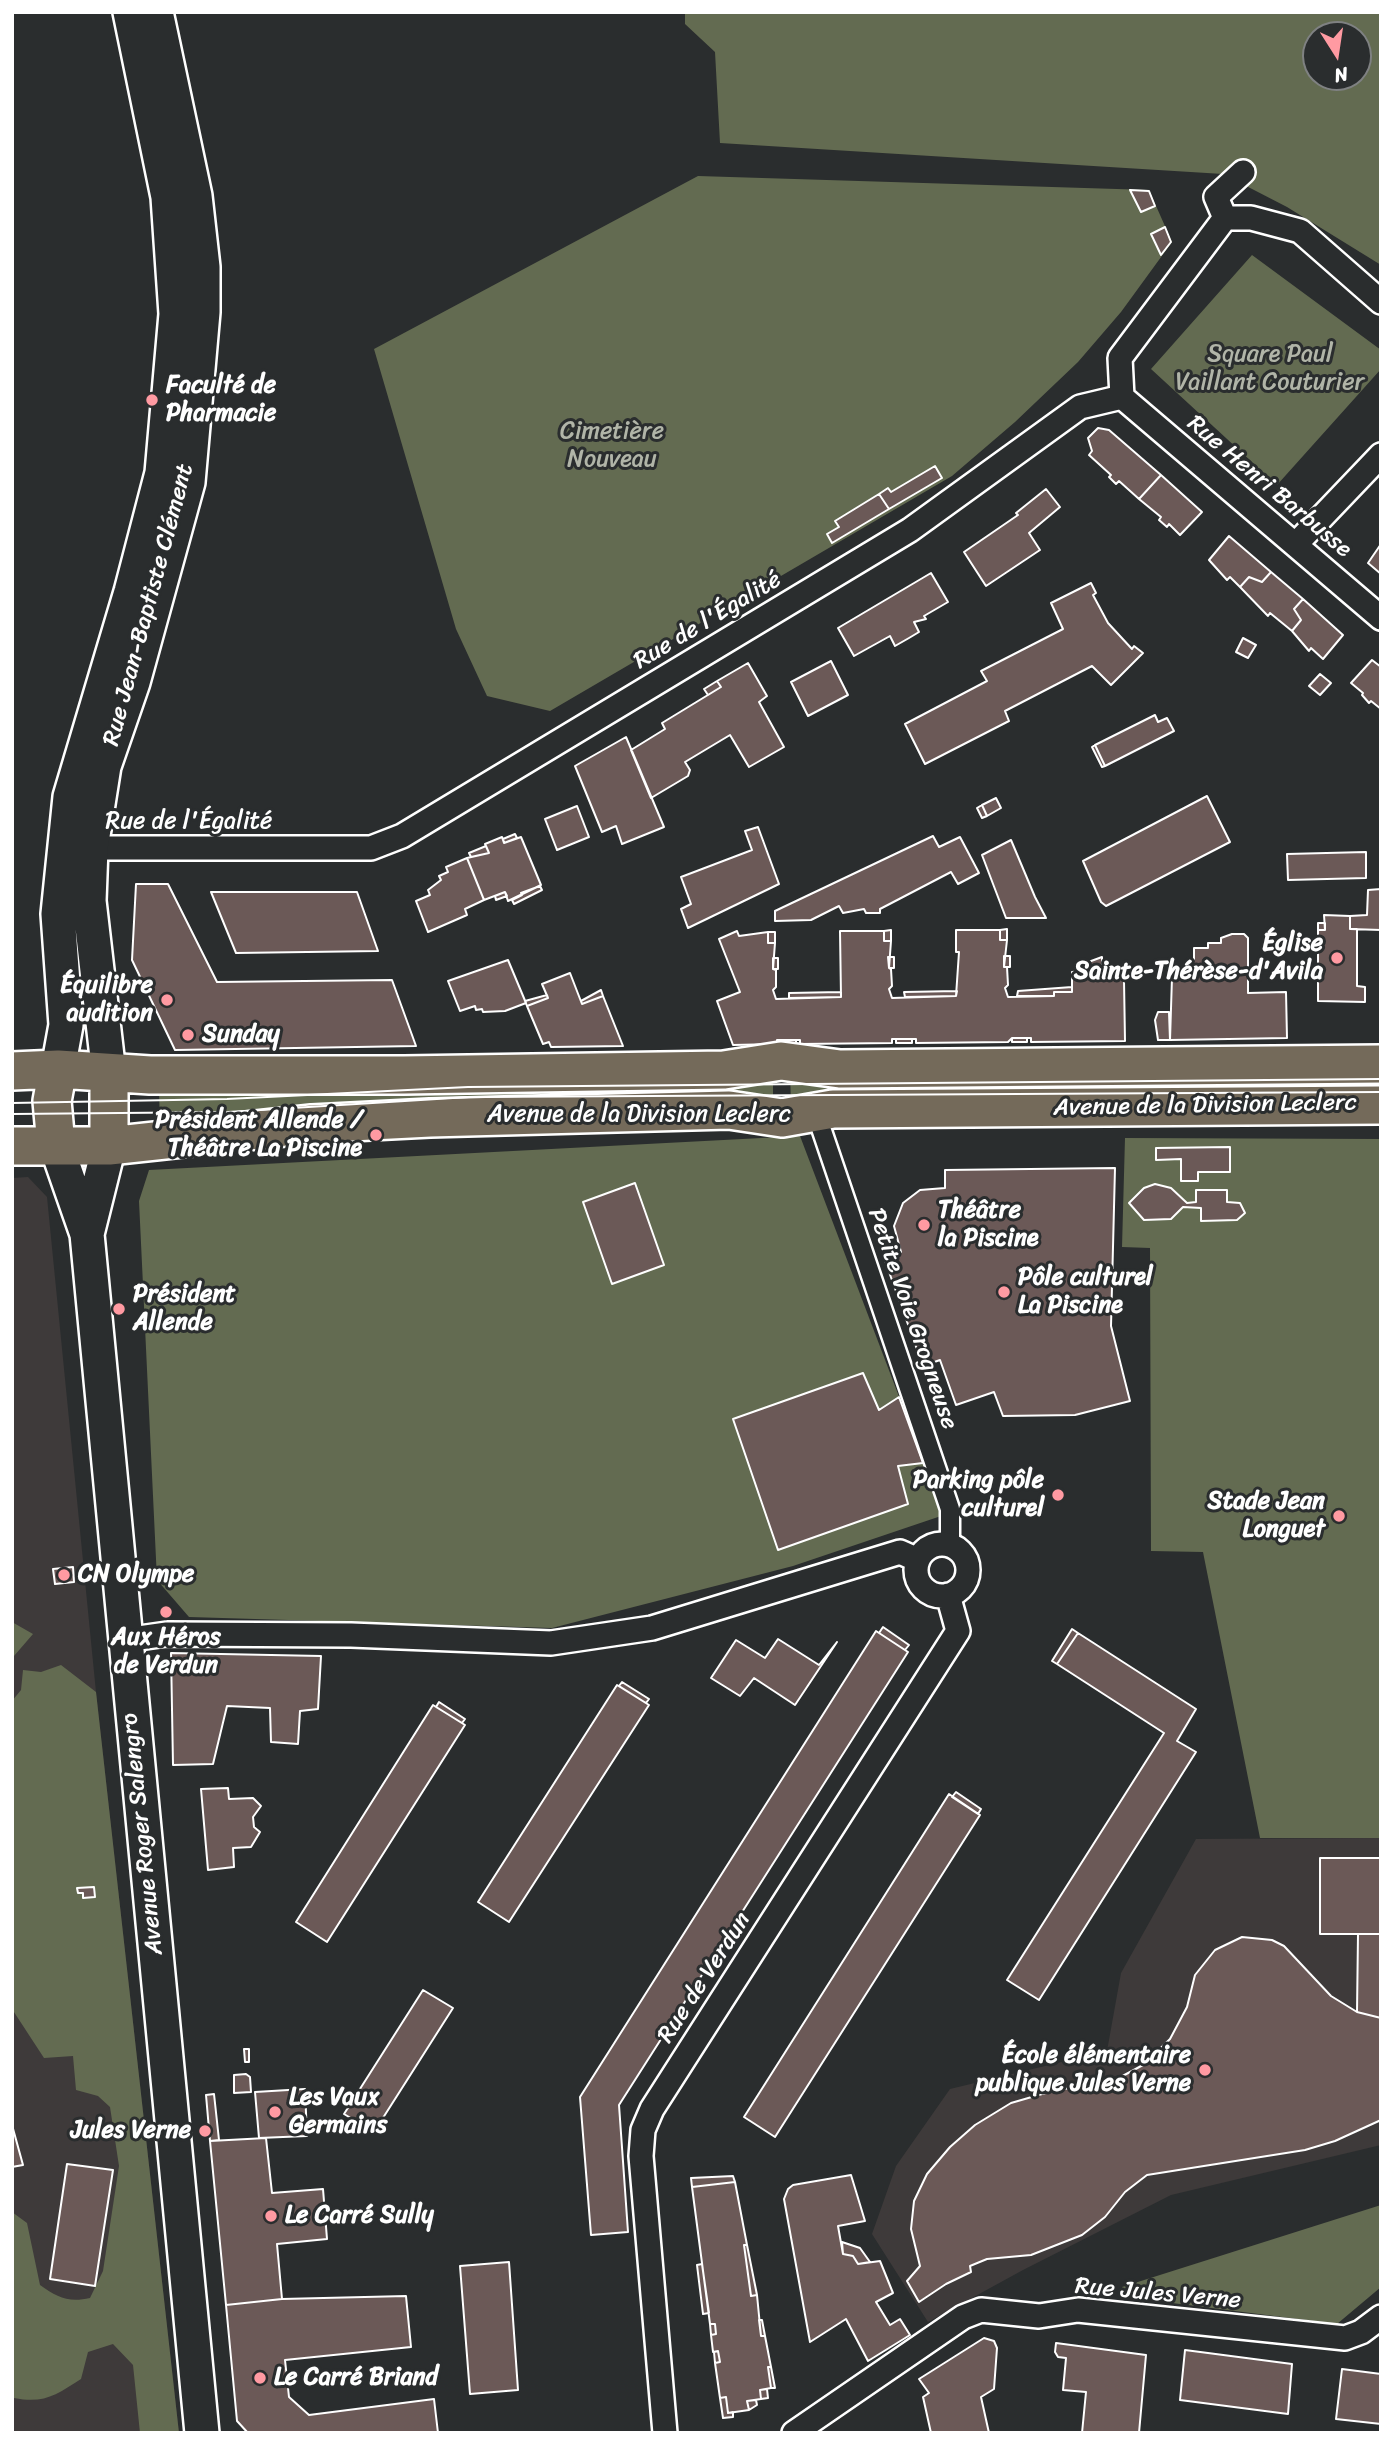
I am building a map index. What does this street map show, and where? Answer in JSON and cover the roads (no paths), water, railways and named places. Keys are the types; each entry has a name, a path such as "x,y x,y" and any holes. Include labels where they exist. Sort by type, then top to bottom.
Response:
{"main road":[{"name":"Rue Jean-Baptiste Clément","path":"58,1069 66,1025 58,914 71,797 162,473 176,314 168,197 130,12"},
{"name":"Rue Jean-Baptiste Clément","path":"109,1073 89,901 91,848 104,766 133,682 188,482 203,312 203,267 195,196 156,12"},
{"name":"Avenue de la Division Leclerc","path":"58,1069 109,1073 404,1075 724,1070 781,1061 840,1069 1381,1064"},
{"path":"12,1071 58,1069 52,1101 56,1145"},
{"path":"108,1146 109,1073"},
{"name":"Avenue de la Division Leclerc","path":"12,1146 108,1146 312,1124 430,1118 729,1110 782,1118 820,1111 1381,1105"},
{"name":"Avenue Roger Salengro","path":"56,1145 87,1234 202,2433"},
{"name":"Avenue Roger Salengro","path":"87,1234 108,1146"}],"street":[{"path":"1225,218 1216,197 1243,172"},
{"path":"1225,218 1251,218 1300,231 1381,302"},
{"path":"1122,397 1121,358 1225,218"},
{"name":"Rue de l'Égalité","path":"91,848 370,848 402,836 910,530 1080,407 1122,397"},
{"name":"Rue Henri Barbusse","path":"1122,397 1297,543 1381,618"},
{"path":"1297,543 1381,455"},
{"name":"Petite Voie Grogneuse","path":"820,1111 821,1128 950,1509 950,1544"},
{"path":"950,1544 964,1556 968,1572 962,1587 948,1595 932,1594 917,1576 918,1560 929,1548 950,1544"},
{"path":"125,1640 167,1634 351,1635 551,1643 652,1628 900,1552 918,1560"},
{"name":"Rue de Verdun","path":"665,2433 641,2156 643,2130 659,2097 958,1631 948,1595"},
{"name":"Rue Jules Verne","path":"794,2433 963,2317 981,2310 1039,2316 1078,2310 1345,2338 1361,2332 1381,2318"}],"tram line":[{"path":"12,1103 227,1099 468,1087 1381,1079"},
{"path":"12,1114 228,1112 469,1097 1381,1092"}],"place":[{"name":"Faculté de Pharmacie","path":"152,400"},
{"name":"Église Sainte-Thérèse-d'Avila","path":"1337,958"},
{"name":"Équilibre audition","path":"167,1000"},
{"name":"Sunday","path":"188,1035"},
{"name":"Président Allende / Théâtre La Piscine","path":"376,1135"},
{"name":"Théâtre la Piscine","path":"924,1225"},
{"name":"Pôle culturel La Piscine","path":"1004,1292"},
{"name":"Président Allende","path":"119,1309"},
{"name":"Parking pôle culturel","path":"1058,1495"},
{"name":"Stade Jean Longuet","path":"1339,1516"},
{"name":"CN Olympe","path":"64,1575"},
{"name":"Aux Héros de Verdun","path":"166,1612"},
{"name":"École élémentaire publique Jules Verne","path":"1205,2070"},
{"name":"Les Vaux Germains","path":"275,2112"},
{"name":"Jules Verne","path":"205,2131"},
{"name":"Le Carré Sully","path":"271,2216"},
{"name":"Le Carré Briand","path":"260,2378"}],"park label":[{"name":"Square Paul Vaillant Couturier","path":"1270,369"},
{"name":"Cimetière Nouveau","path":"612,446"}]}
